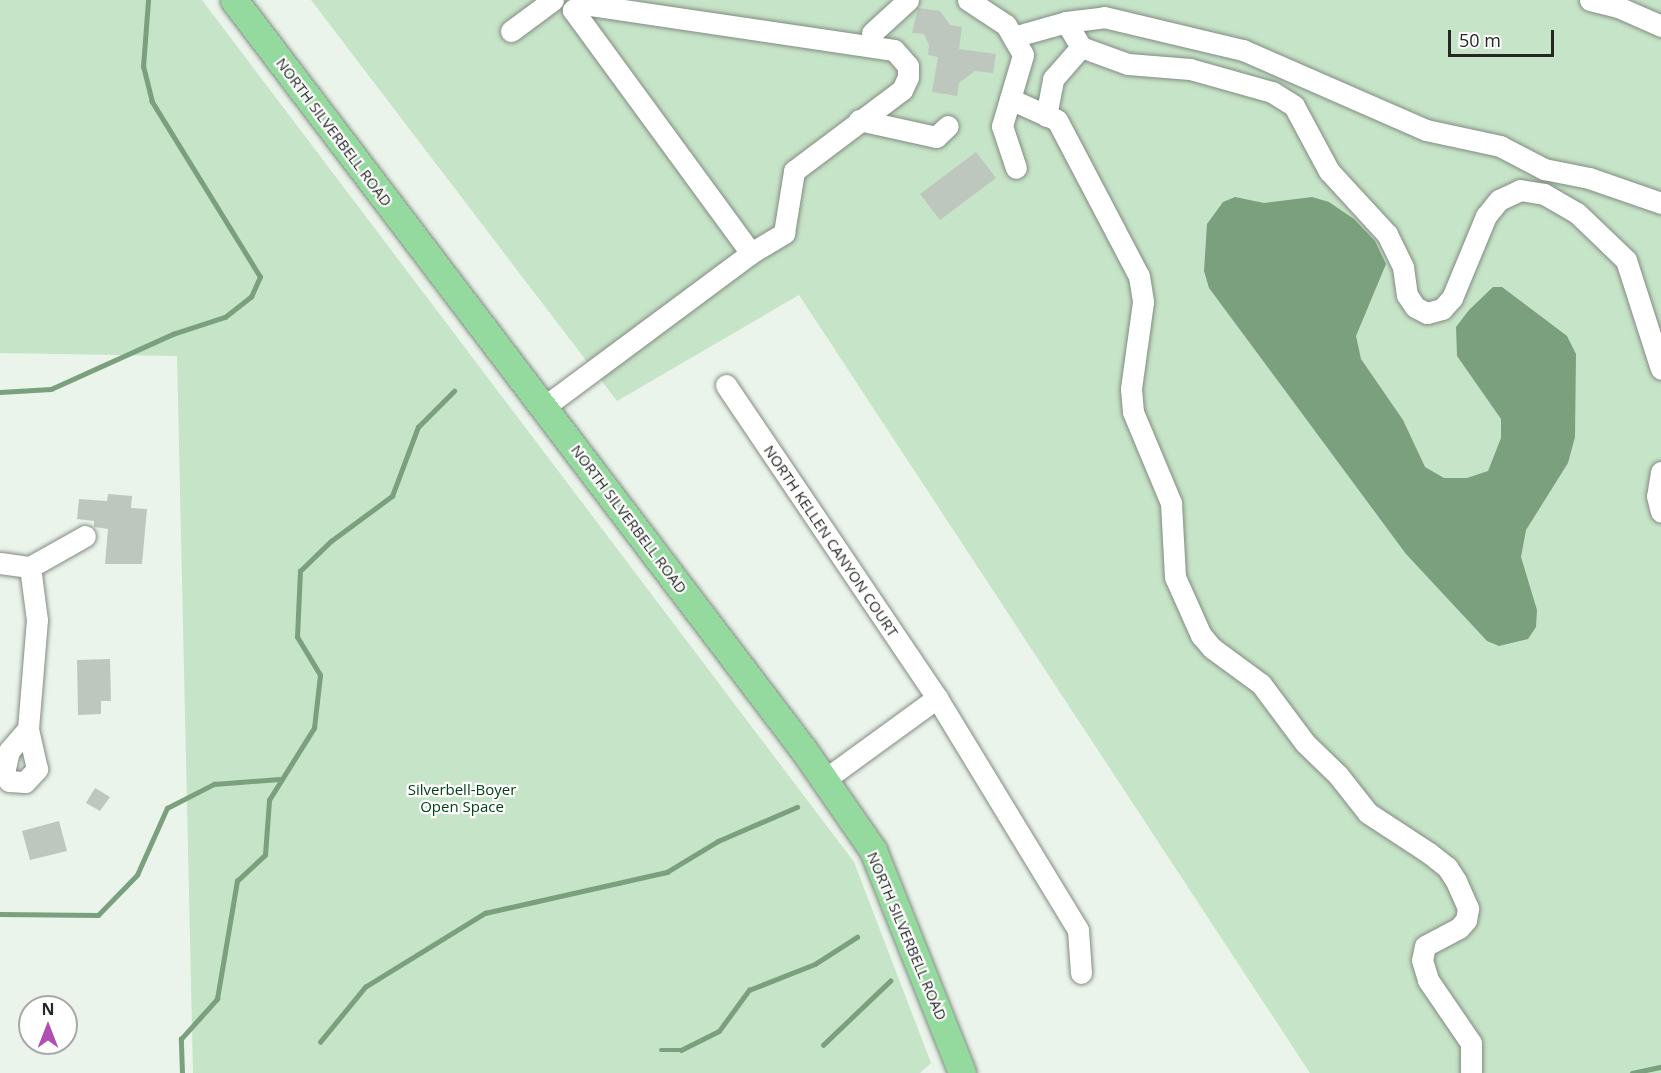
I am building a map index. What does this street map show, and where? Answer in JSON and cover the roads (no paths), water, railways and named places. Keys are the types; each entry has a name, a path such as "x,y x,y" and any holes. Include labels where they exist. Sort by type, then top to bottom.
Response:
{"main road":[{"name":"NORTH SILVERBELL ROAD","path":"234,0 824,780 873,850 962,1073"}],"street":[{"path":"511,31 553,0"},
{"path":"654,0 900,38 911,47 903,57"},
{"path":"872,33 908,0"},
{"path":"973,0 1006,25 1023,55 1002,126 1016,168"},
{"path":"1590,0 1618,7 1661,26"},
{"path":"544,408 751,253 784,233 794,171 859,120 902,90 908,77 903,57 894,50 582,4 573,10 751,253"},
{"path":"1012,37 1066,22 1104,17 1243,50 1426,130 1500,146 1544,169 1589,178 1661,203"},
{"path":"1066,22 1081,47 1128,64 1190,69 1272,92 1294,106 1329,171 1388,234 1403,267 1407,295 1415,307 1427,313 1442,309 1452,298 1486,216 1499,200 1520,190 1544,194 1577,213 1626,260 1661,369"},
{"path":"1046,116 1053,79 1081,47"},
{"path":"1010,99 1057,120 1071,142 1102,211 1124,243 1139,276 1143,302 1131,389 1133,412 1171,503 1175,577 1201,635 1212,648 1261,684 1305,743 1338,775 1368,813 1429,853 1447,867 1456,881 1468,908 1466,920 1459,928 1425,946 1422,960 1428,980 1471,1043 1472,1073"},
{"path":"859,120 936,137 948,126"},
{"name":"NORTH KELLEN CANYON COURT","path":"726,385 937,698 1078,930 1081,973"},
{"path":"1661,472 1657,496 1661,512"},
{"path":"0,563 30,567 85,536"},
{"path":"28,729 37,620 30,567"},
{"path":"824,780 937,698"}],"waterway":[{"path":"0,392 51,389 173,334 225,317 251,297 260,277 152,102 143,67 148,0"},
{"path":"182,1073 181,1039 217,999 237,881 265,855 269,800 314,728 320,675 297,637 300,571 331,541 392,496 418,427 454,391"},
{"path":"0,914 98,915 137,875 167,808 214,784 279,779"},
{"path":"320,1042 365,987 485,913 667,872 718,841 797,807"},
{"path":"661,1050 681,1050 719,1031 749,990 815,964 857,937"},
{"path":"823,1045 890,981"},
{"path":"1632,1073 1661,1067"}],"park label":[{"name":"Silverbell-Boyer Open Space","path":"462,798"}]}
